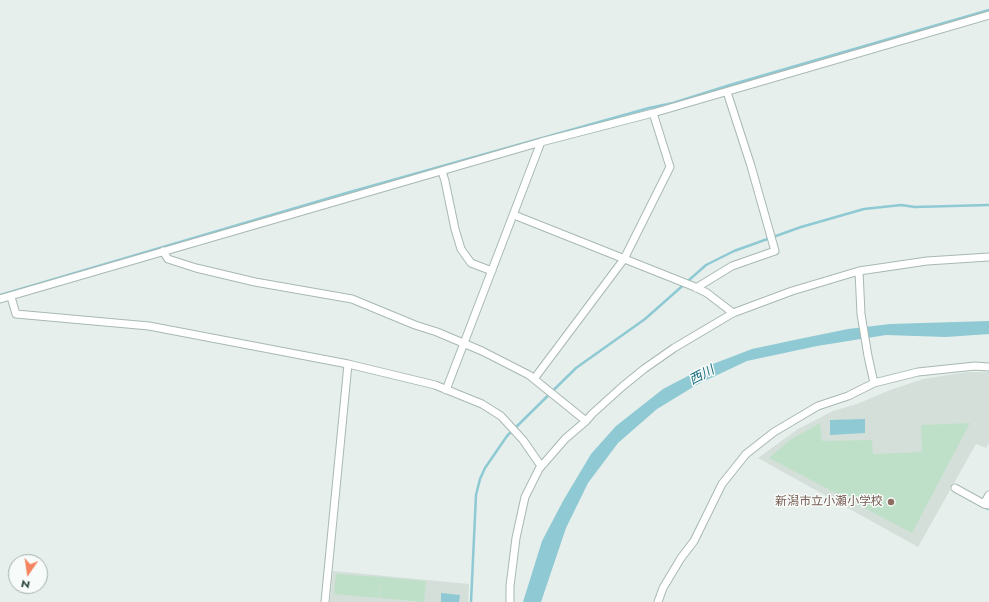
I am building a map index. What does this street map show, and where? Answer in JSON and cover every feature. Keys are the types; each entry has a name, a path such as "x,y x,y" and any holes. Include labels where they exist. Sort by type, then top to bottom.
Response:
{"street":[{"path":"0,299 541,142 653,114 989,15"},
{"path":"696,288 732,266 775,250 728,92"},
{"path":"534,379 624,259 670,167 653,114"},
{"path":"446,390 541,142"},
{"path":"442,171 446,181 455,229 461,249 471,263 492,272"},
{"path":"514,215 696,288 707,293 733,313"},
{"path":"163,251 168,259 196,268 255,282 352,299 482,351 522,371 534,379 586,421"},
{"path":"510,602 510,586 516,538 525,497 541,466 565,439 644,369 674,348 733,313 792,291 859,271 927,261 989,257"},
{"path":"859,271 862,321 874,383"},
{"path":"11,297 16,314 149,326 348,364 435,385 482,404 501,416 523,440 541,466"},
{"path":"325,602 348,364"},
{"path":"658,602 663,588 681,558 694,541 722,484 746,454 774,432 818,406 848,396 874,383 918,372 975,366 989,367"},
{"path":"955,488 986,505 989,495"}],"shaded area":[{"name":"新潟市立小瀬小学校","path":"967,372 989,372 989,443 986,448 976,444 918,547 758,458 798,429 833,411 857,404 890,390 923,379"},
{"path":"333,571 469,584 468,602 330,602"}],"green space":[{"path":"820,423 822,441 872,440 873,454 922,452 921,425 970,423 912,533 769,458 790,440"},
{"path":"336,574 381,577 379,598 334,594"},
{"path":"381,577 426,581 424,602 380,598"}],"water":[{"name":"西川","path":"989,321 989,334 946,337 886,335 817,346 747,361 698,384 657,409 618,443 588,483 566,528 541,602 523,602 542,541 563,501 591,454 616,426 663,389 705,367 752,349 799,339 848,329 890,324"},
{"path":"865,419 865,433 830,435 830,420"},
{"path":"441,593 460,595 459,602 441,602"}],"waterway":[{"path":"0,295 343,194 649,108 673,103 989,10"},
{"path":"471,602 476,495 480,479 485,468 507,436 576,368 645,319 706,265 734,251 801,227 864,209 901,205 915,207 989,205"}],"place":[{"name":"新潟市立小瀬小学校","path":"891,502"}]}
